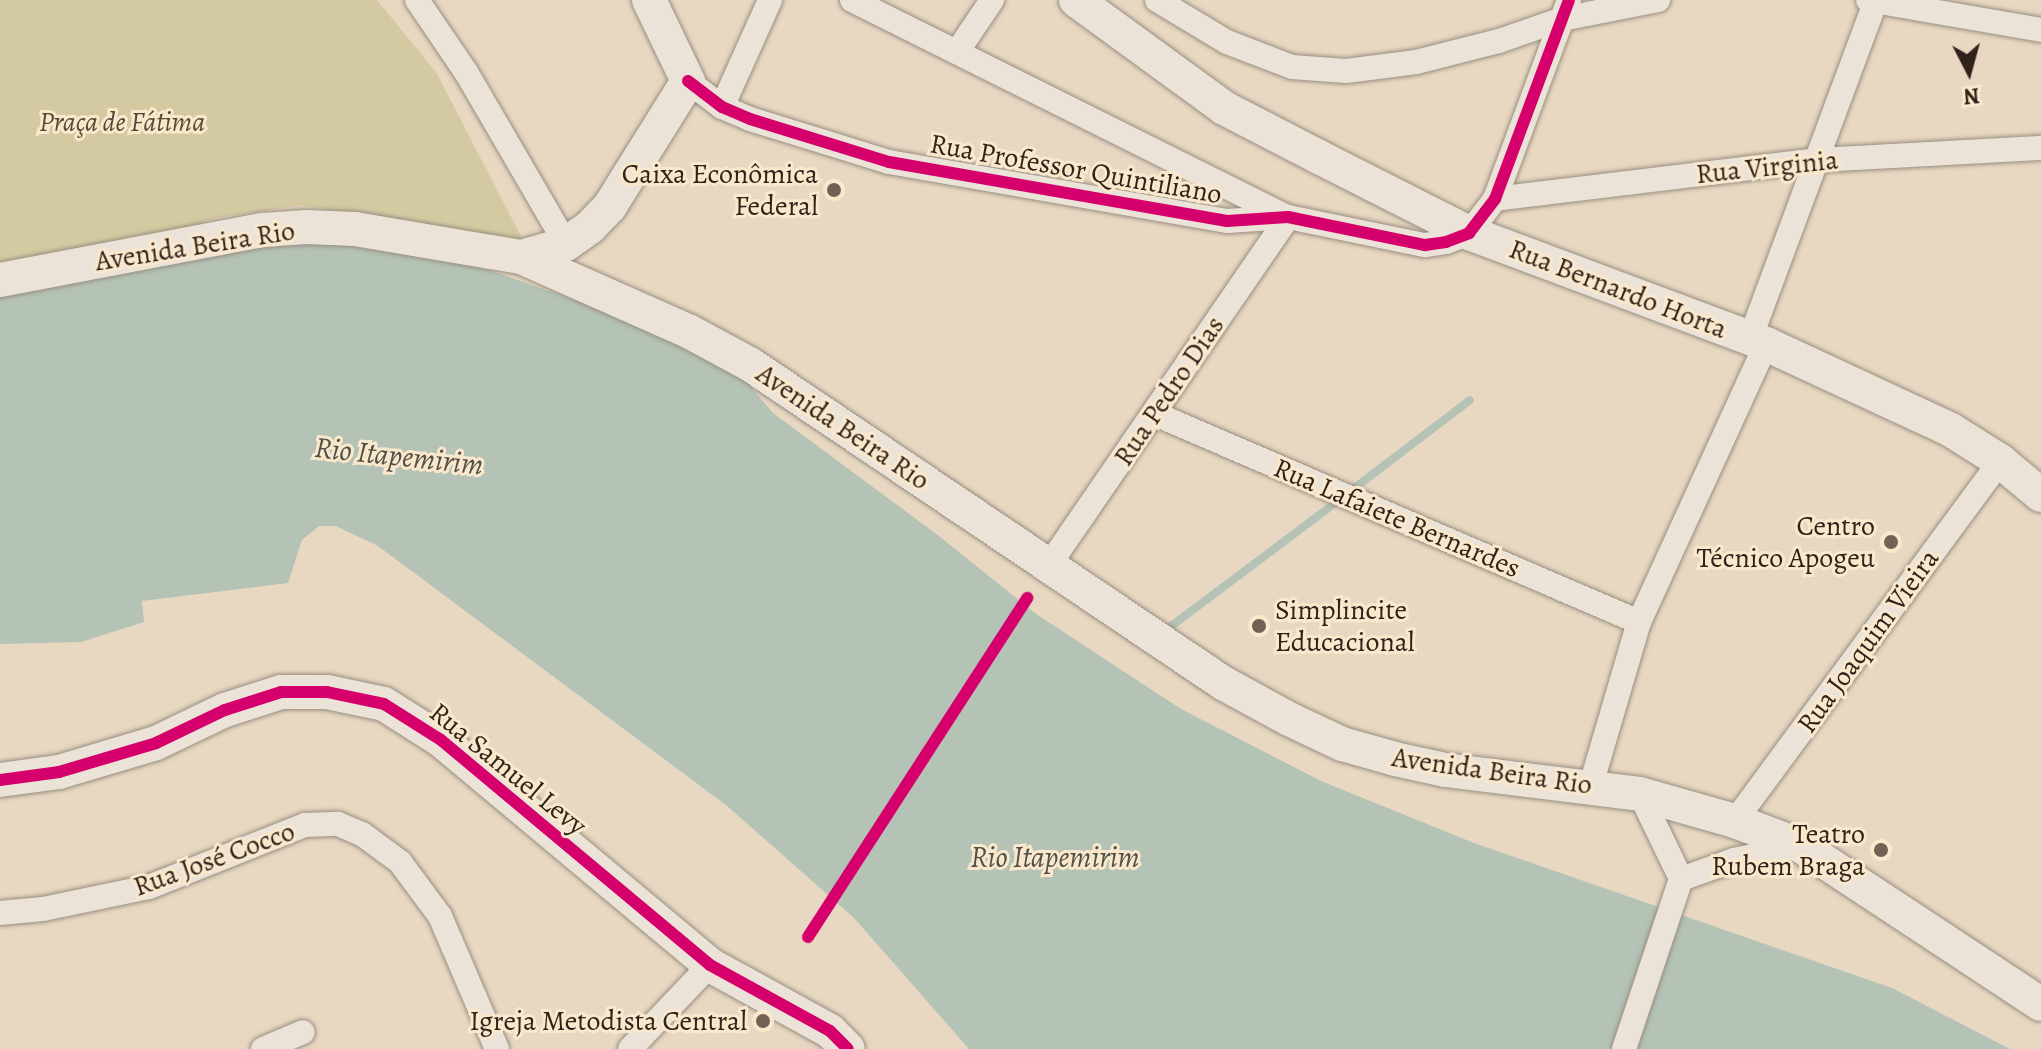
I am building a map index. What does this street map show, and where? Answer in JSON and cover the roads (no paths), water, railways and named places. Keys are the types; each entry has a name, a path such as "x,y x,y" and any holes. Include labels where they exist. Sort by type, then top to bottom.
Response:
{"main road":[{"name":"Rua Professor Quintiliano","path":"649,0 688,81"},
{"name":"Rua Bernardo Horta","path":"1076,0 1224,108 1469,233 1758,342 1951,430 2000,461 2041,495"},
{"path":"521,257 566,244 590,227 610,206 688,81"},
{"name":"Avenida Beira Rio","path":"0,280 263,230 306,227 355,229 521,257 690,332 751,365 1223,683 1342,744 1445,770 1591,785 1640,794 1735,821 1801,846 2041,1004"},
{"name":"Rua Samuel Levy","path":"0,780 59,772 143,747 225,710 281,692 327,692 384,704 441,740 710,965 830,1031 848,1049"}],"street":[{"path":"417,0 466,72 566,244"},
{"path":"722,107 770,0"},
{"path":"852,0 1288,217"},
{"path":"957,52 992,0"},
{"path":"1157,0 1227,42 1292,67 1346,71 1416,62 1499,41 1566,10 1658,0"},
{"path":"1868,0 2041,30"},
{"path":"1591,785 1639,622 1758,342 1817,160 1876,1"},
{"path":"1469,233 1495,199 1566,10"},
{"name":"Rua Professor Quintiliano","path":"688,81 722,107 811,139 889,162 1227,221 1288,217 1425,245 1446,242 1469,233"},
{"name":"Rua Virginia","path":"1495,199 1817,160 2041,148"},
{"name":"Rua Pedro Dias","path":"1049,565 1288,217"},
{"name":"Rua Lafaiete Bernardes","path":"1155,414 1639,622"},
{"name":"Rua Joaquim Vieira","path":"1735,821 2000,461"},
{"path":"1624,1049 1679,884 1640,794"},
{"name":"Rua José Cocco","path":"0,913 43,909 149,887 305,825 338,824 362,834 400,862 440,916 497,1049"},
{"path":"1679,884 1734,860 1801,846"},
{"path":"630,1049 710,965"},
{"path":"263,1049 303,1032"}],"water":[{"name":"Rio Itapemirim","path":"343,243 466,262 635,321 734,367 773,413 939,536 1036,614 1181,709 1321,781 1474,843 1892,988 2010,1049 969,1049 854,918 726,805 378,546 336,526 319,526 302,540 288,583 142,601 144,622 81,642 0,644 0,291 232,251 288,244"}],"waterway":[{"path":"1348,493 1470,400"},
{"path":"1162,633 1334,504"}],"place":[{"name":"Caixa Econômica Federal","path":"834,190"},
{"name":"Centro Técnico Apogeu","path":"1891,542"},
{"name":"Simplincite Educacional","path":"1259,626"},
{"name":"Teatro Rubem Braga","path":"1881,850"},
{"name":"Igreja Metodista Central","path":"763,1021"}],"park label":[{"name":"Praça de Fátima","path":"122,122"}]}
